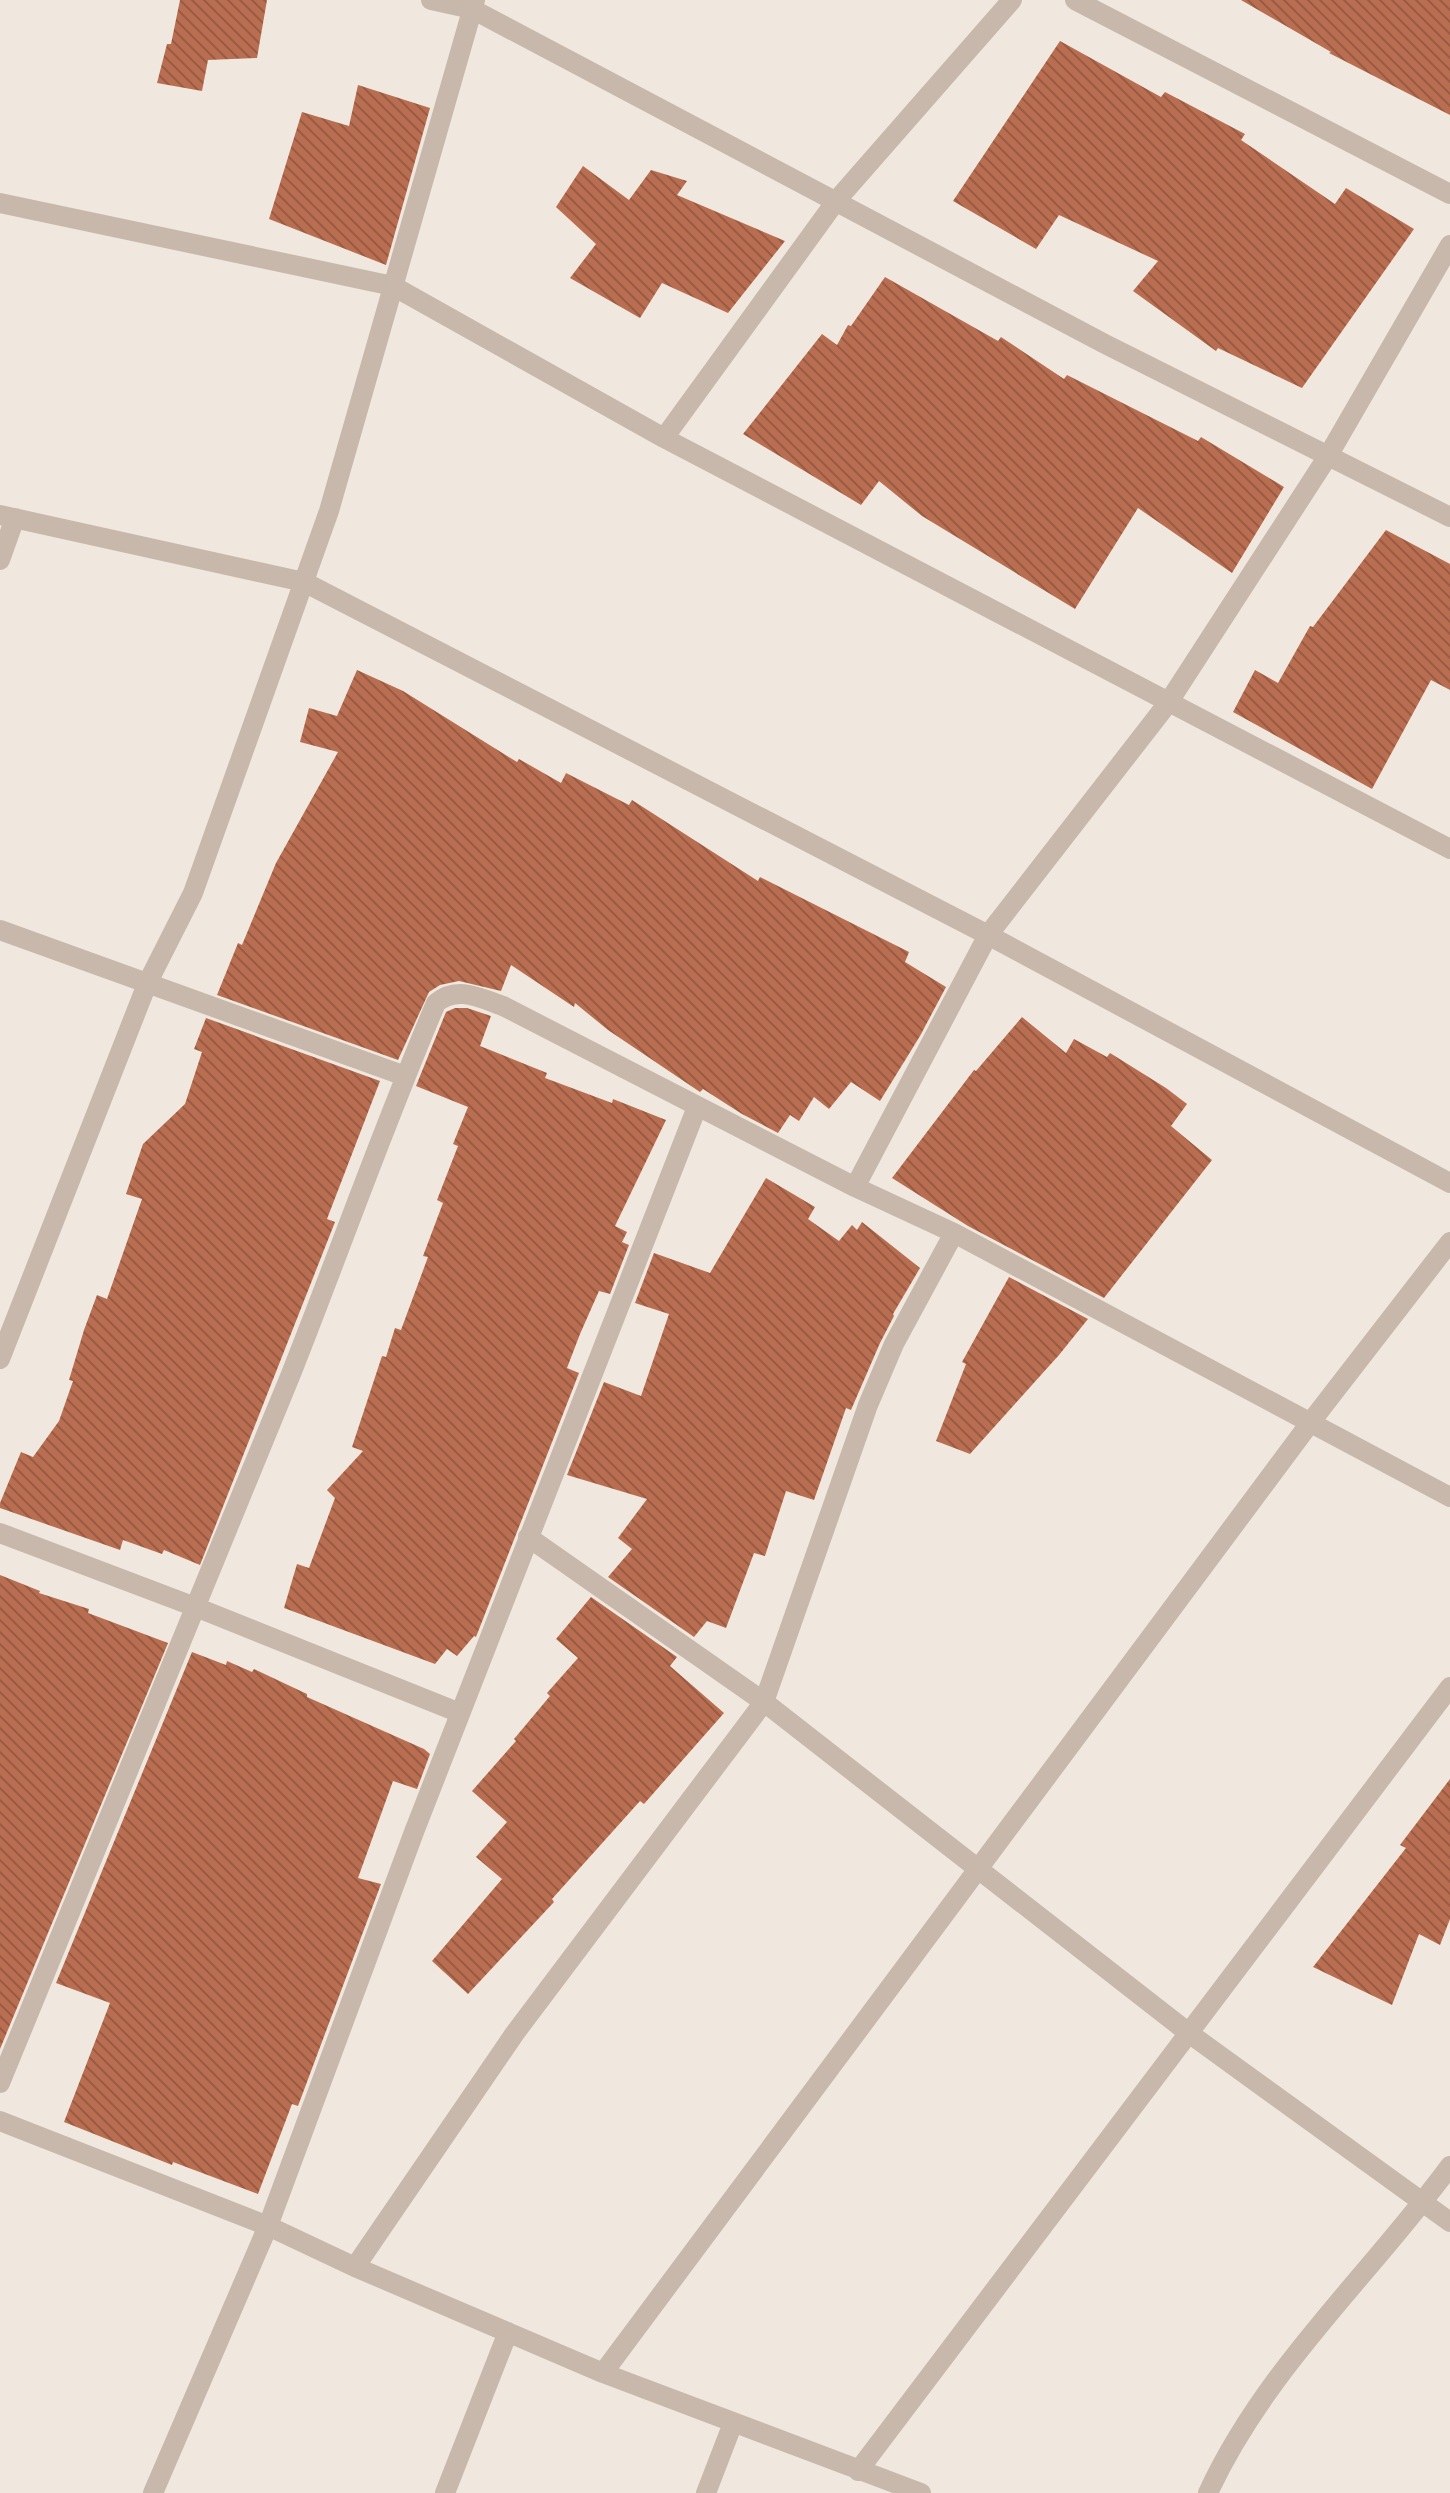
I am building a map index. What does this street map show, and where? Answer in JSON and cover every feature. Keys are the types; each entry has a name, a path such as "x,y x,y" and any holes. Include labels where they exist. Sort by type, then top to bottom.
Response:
{"street":[{"path":"431,0 474,4 1091,337 1450,517"},
{"path":"664,438 836,201 1012,0"},
{"path":"1075,0 1450,194"},
{"path":"0,1359 147,984 193,893 329,511 474,4"},
{"path":"0,203 393,286 664,438 1450,849"},
{"path":"855,1187 988,935 1168,703 1328,456 1450,245"},
{"path":"0,560 7,517 304,582 988,935 1450,1183"},
{"path":"0,930 405,1076"},
{"path":"0,2083 198,1608 405,1076 436,1003 445,995 460,992 503,1006 855,1187 954,1233 1450,1497"},
{"path":"153,2493 268,2226 460,1713 697,1107"},
{"path":"355,2267 515,2033 764,1702 868,1405 894,1344 954,1233"},
{"path":"603,2373 1310,1423 1450,1242"},
{"path":"0,1533 460,1713"},
{"path":"528,1537 764,1702 1190,2034 1450,2222"},
{"path":"858,2471 1450,1687"},
{"path":"0,2121 268,2226 355,2267 603,2373 921,2493"},
{"path":"1208,2493 1222,2463 1278,2376 1424,2202 1450,2166"},
{"path":"445,2493 508,2332"},
{"path":"706,2493 733,2423"}],"building":[{"path":"180,0 267,0 257,58 208,60 202,91 157,83 167,44 171,44"},
{"path":"1241,0 1450,0 1450,115 1329,53"},
{"path":"1060,41 1161,97 1165,92 1245,134 1241,140 1335,204 1346,188 1414,229 1302,388 1218,348 1216,351 1133,291 1158,261 1059,215 1036,249 953,201"},
{"path":"358,85 430,108 386,265 269,219 302,112 349,126"},
{"path":"583,166 629,200 651,170 687,181 677,195 785,241 728,313 662,283 640,318 570,278 596,244 556,207"},
{"path":"885,277 998,341 1001,337 1064,379 1067,375 1198,441 1201,437 1284,487 1232,573 1138,508 1075,609 922,516 879,481 861,505 743,434 822,334 837,345 848,325 851,326"},
{"path":"1386,530 1450,564 1450,690 1431,680 1372,789 1233,712 1255,670 1278,683 1310,626 1313,627"},
{"path":"357,670 403,691 517,762 519,759 561,783 566,773 629,805 632,800 758,881 760,877 909,952 905,962 946,987 880,1101 851,1082 829,1109 814,1097 799,1121 790,1115 778,1133 703,1089 700,1092 608,1030 575,1003 574,1007 511,965 501,991 459,981 440,985 429,992 398,1060 217,995 238,943 242,945 276,863 338,752 300,742 309,708 337,716"},
{"path":"467,1008 491,1016 480,1046 547,1073 545,1078 612,1103 613,1099 666,1120 615,1226 627,1232 622,1242 629,1245 610,1294 599,1291 580,1334 567,1368 579,1373 476,1637 457,1656 447,1649 435,1664 284,1608 297,1564 309,1568 335,1498 327,1490 363,1451 352,1447 382,1356 386,1357 395,1328 401,1330 428,1257 423,1256 443,1203 437,1200 458,1146 453,1144 468,1107 416,1086 446,1012"},
{"path":"1022,1017 1066,1053 1074,1039 1107,1057 1110,1053 1166,1088 1187,1104 1171,1126 1212,1160 1104,1298 968,1226 892,1178 974,1070"},
{"path":"206,1018 380,1081 327,1219 335,1222 200,1565 164,1550 162,1554 123,1540 120,1550 0,1508 0,1503 21,1452 33,1457 59,1421 97,1295 107,1299 142,1199 126,1194 143,1144 185,1104 202,1052 194,1049"},
{"path":"766,1178 815,1207 808,1219 839,1241 852,1225 857,1230 862,1222 920,1268 893,1314 851,1410 846,1408 814,1500 786,1491 765,1556 754,1553 726,1628 707,1621 694,1637 608,1577 632,1549 618,1538 647,1499 567,1475 604,1382 641,1396 669,1314 635,1303 654,1253 710,1273"},
{"path":"1009,1277 1088,1319 970,1454 936,1441 966,1364 962,1362"},
{"path":"0,1575 168,1643 0,2049"},
{"path":"591,1597 677,1657 670,1666 724,1713 644,1804 640,1801 552,1899 554,1902 468,1994 432,1961 502,1879 476,1857 507,1822 472,1791 516,1741 514,1739 550,1696 547,1693 578,1658 556,1639"},
{"path":"192,1652 226,1665 227,1661 252,1672 254,1669 430,1754 417,1789 393,1781 358,1878 381,1884 298,2106 292,2104 258,2194 173,2162 172,2165 64,2122 110,2003 56,1983"},
{"path":"1450,1779 1450,1919 1440,1945 1419,1934 1392,2005 1313,1967 1406,1848 1400,1845"}]}
